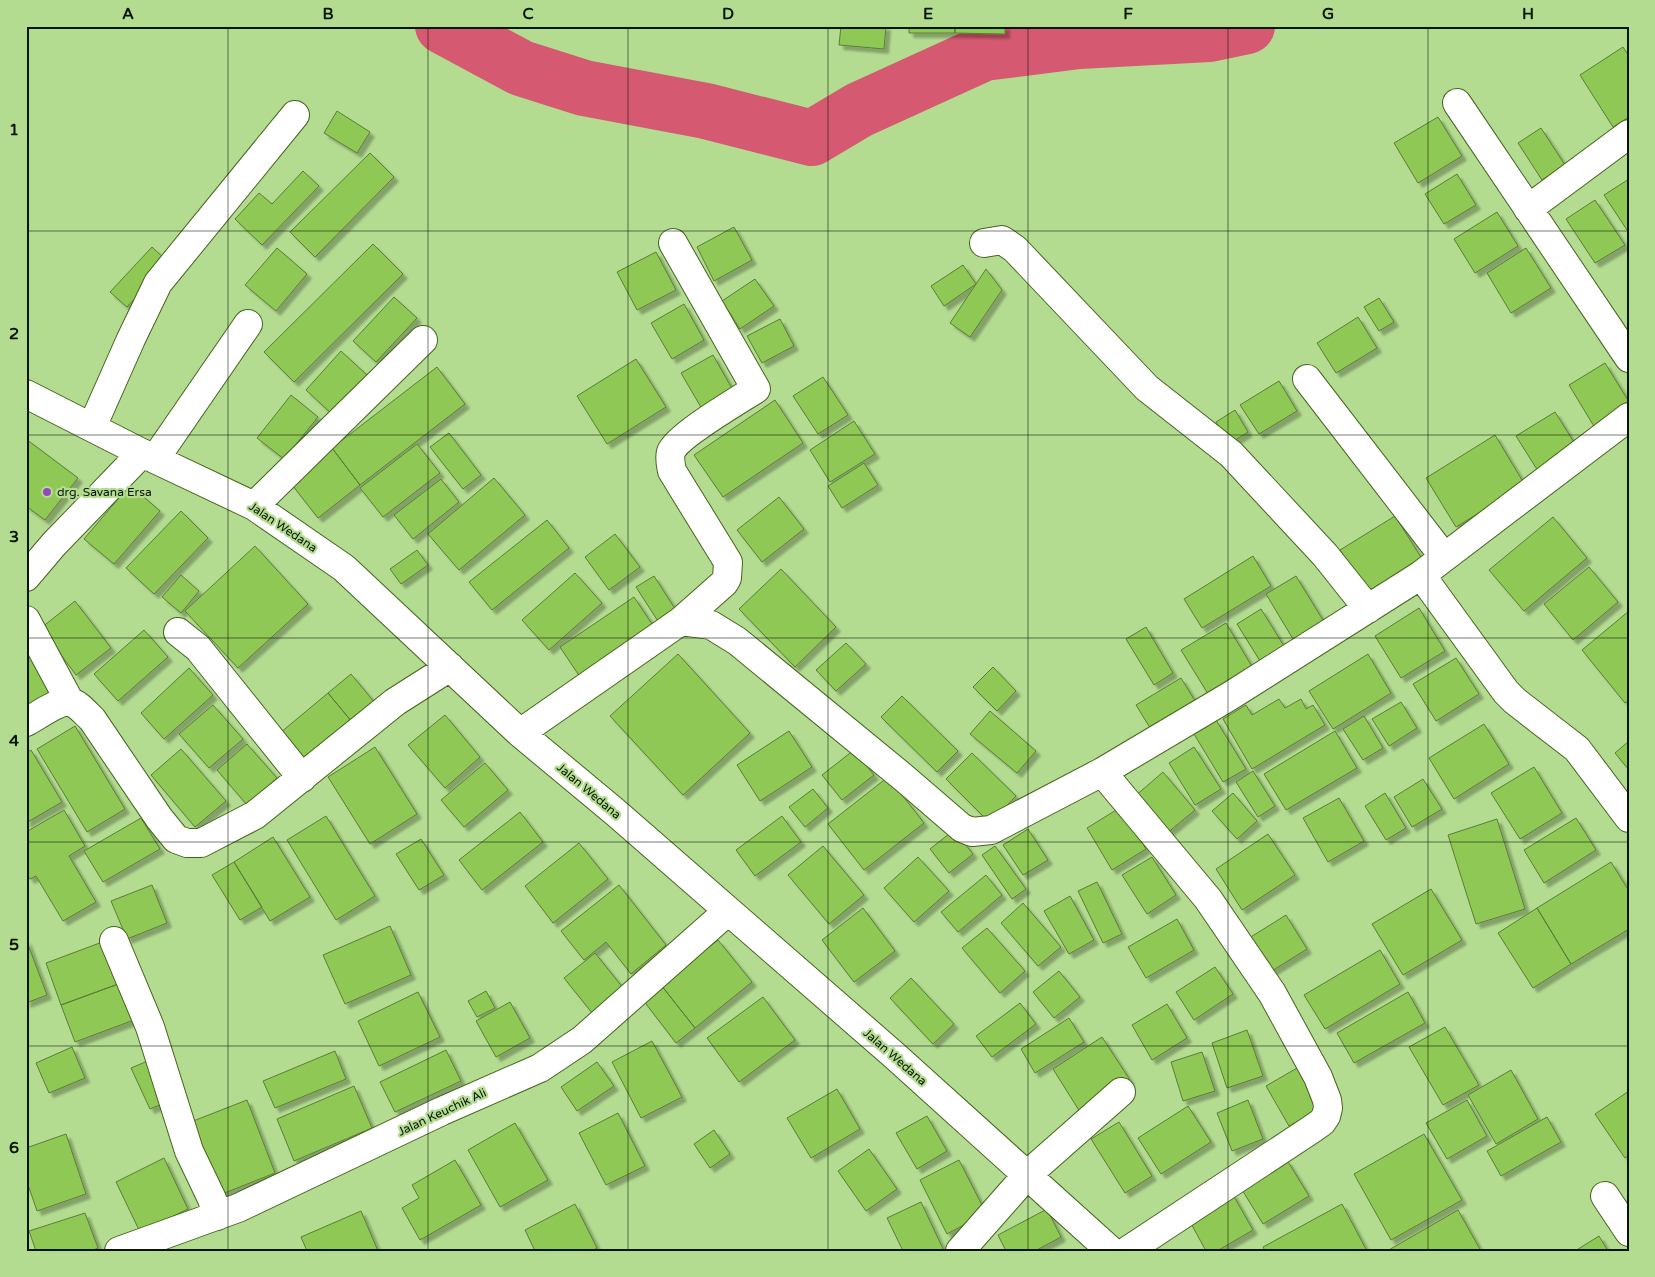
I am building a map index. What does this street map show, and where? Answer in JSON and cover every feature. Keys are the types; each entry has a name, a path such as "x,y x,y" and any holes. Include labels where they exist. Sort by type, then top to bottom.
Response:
{"street":[{"path":"1457,103 1629,358"},
{"path":"92,427 158,283 296,115"},
{"path":"1528,209 1629,134"},
{"path":"984,243 1002,240 1015,249 1147,388 1232,454 1325,555 1368,609"},
{"path":"520,733 681,621 724,583 727,578 728,562 672,471 670,463 672,450 676,444 700,425 756,389 673,243"},
{"path":"26,577 75,522 148,456 248,324"},
{"path":"254,506 423,340"},
{"path":"1308,379 1444,558"},
{"name":"Jalan Wedana","path":"26,394 148,456 254,506 344,568 520,733 615,812 895,1056 1111,1251"},
{"path":"681,621 711,625 737,641 962,828 972,832 991,830 1006,824 1102,772 1230,696 1421,575 1629,417"},
{"path":"1421,575 1506,692 1577,749 1629,818"},
{"path":"26,620 70,702 81,708 92,719 159,818 176,839 187,843 200,842 254,815 395,702 450,667"},
{"path":"178,632 198,648 302,778"},
{"path":"26,722 59,703 70,702"},
{"path":"1102,772 1208,899 1229,928 1272,992 1318,1077 1327,1100 1328,1108 1322,1122 1127,1251"},
{"name":"Jalan Keuchik Ali","path":"119,1251 238,1208 442,1111 540,1068 582,1040 728,911"},
{"path":"114,941 150,1027 189,1151 212,1199 217,1216"},
{"path":"960,1251 1027,1175 1121,1092"},
{"path":"1605,1196 1629,1232"}],"building":[{"path":"841,26 886,26 884,49 839,45"},
{"path":"909,26 955,26 955,33 909,33"},
{"path":"955,26 1005,26 1005,34 955,33"},
{"path":"1623,47 1629,56 1629,117 1613,127 1580,75"},
{"path":"337,111 370,132 357,153 324,133"},
{"path":"1438,117 1462,156 1418,183 1394,143"},
{"path":"1541,128 1565,165 1542,180 1518,143"},
{"path":"370,153 394,177 315,257 290,232"},
{"path":"303,171 319,186 262,245 235,219 259,193 272,204"},
{"path":"1457,174 1476,205 1444,224 1425,194"},
{"path":"1629,179 1629,233 1604,195"},
{"path":"1595,200 1625,245 1595,263 1566,219"},
{"path":"1497,212 1518,246 1475,273 1454,239"},
{"path":"734,227 752,260 714,281 697,247"},
{"path":"373,244 403,274 294,382 264,352"},
{"path":"152,247 168,262 127,307 110,292"},
{"path":"277,248 307,274 276,311 245,285"},
{"path":"1526,248 1551,288 1511,313 1487,273"},
{"path":"656,252 676,290 637,310 617,272"},
{"path":"963,265 976,284 944,306 931,286"},
{"path":"986,269 1002,290 970,337 950,323"},
{"path":"755,279 774,306 740,329 722,301"},
{"path":"394,297 417,318 376,362 353,341"},
{"path":"1379,298 1394,322 1379,331 1364,307"},
{"path":"684,304 704,340 672,359 651,323"},
{"path":"1358,317 1377,348 1336,373 1317,343"},
{"path":"780,319 794,346 762,363 747,336"},
{"path":"341,351 368,376 333,415 306,390"},
{"path":"713,355 734,392 702,409 681,373"},
{"path":"636,359 666,407 607,444 577,396"},
{"path":"1605,363 1629,402 1629,407 1595,428 1569,385"},
{"path":"437,367 465,404 360,485 332,448"},
{"path":"823,377 848,415 818,434 793,396"},
{"path":"1279,381 1297,411 1259,434 1240,405"},
{"path":"291,395 318,417 284,459 257,438"},
{"path":"775,400 803,443 723,497 694,455"},
{"path":"1235,410 1248,432 1229,444 1216,422"},
{"path":"1555,412 1577,447 1538,471 1516,436"},
{"path":"854,421 875,454 830,482 810,450"},
{"path":"449,433 481,475 463,489 430,447"},
{"path":"1495,435 1525,485 1456,527 1426,478"},
{"name":"drg. Savana Ersa","path":"26,439 78,478 45,520 26,506"},
{"path":"417,444 440,473 383,517 360,488"},
{"path":"332,448 360,485 318,518 289,481"},
{"path":"864,463 878,485 842,508 828,486"},
{"path":"494,478 525,515 459,570 428,534"},
{"path":"441,479 459,502 413,539 394,515"},
{"path":"130,485 160,511 114,564 84,539"},
{"path":"779,497 804,529 762,562 737,530"},
{"path":"181,511 208,538 154,594 126,568"},
{"path":"1395,516 1424,562 1369,596 1340,550"},
{"path":"1553,517 1587,558 1524,611 1489,570"},
{"path":"547,520 569,548 492,610 469,582"},
{"path":"615,534 640,567 609,590 585,557"},
{"path":"255,546 308,604 238,668 185,611"},
{"path":"417,550 428,565 401,584 390,569"},
{"path":"1253,556 1271,586 1202,628 1184,599"},
{"path":"1589,567 1618,602 1573,640 1544,604"},
{"path":"781,569 836,627 795,667 739,609"},
{"path":"575,573 602,603 549,650 522,620"},
{"path":"181,575 199,591 181,613 162,597"},
{"path":"654,576 681,618 663,629 636,587"},
{"path":"1296,576 1329,630 1299,649 1266,594"},
{"path":"634,597 658,633 584,683 560,647"},
{"path":"75,601 111,648 76,675 41,628"},
{"path":"1419,608 1445,651 1401,678 1375,636"},
{"path":"1261,609 1289,654 1265,669 1237,624"},
{"path":"1629,611 1629,700 1625,703 1582,650"},
{"path":"1226,623 1257,675 1213,702 1181,650"},
{"path":"1146,627 1173,673 1154,685 1126,639"},
{"path":"144,630 168,657 118,701 94,674"},
{"path":"26,640 56,689 26,706"},
{"path":"846,643 866,664 836,691 816,670"},
{"path":"678,654 750,733 683,795 610,716"},
{"path":"1368,654 1391,693 1333,729 1309,691"},
{"path":"1456,658 1479,694 1436,721 1413,684"},
{"path":"993,667 1016,691 997,711 973,687"},
{"path":"189,668 213,695 164,739 141,713"},
{"path":"351,674 380,709 357,728 328,693"},
{"path":"1181,678 1197,704 1152,731 1136,705"},
{"path":"328,693 357,728 308,768 280,733"},
{"path":"902,696 958,751 937,772 881,717"},
{"path":"1279,699 1285,708 1301,699 1306,709 1313,705 1325,725 1252,769 1223,719 1246,705 1252,715"},
{"path":"1401,702 1417,728 1389,746 1372,719"},
{"path":"213,705 243,739 209,768 179,734"},
{"path":"990,711 1036,751 1017,773 970,734"},
{"path":"445,715 480,757 445,788 408,745"},
{"path":"1364,716 1383,748 1363,760 1343,729"},
{"path":"1216,720 1246,769 1223,782 1194,734"},
{"path":"1484,724 1509,764 1454,799 1429,758"},
{"path":"75,726 125,809 87,832 37,749"},
{"path":"789,731 812,767 760,801 737,765"},
{"path":"1335,731 1357,768 1286,810 1264,774"},
{"path":"1629,741 1629,770 1615,753"},
{"path":"247,744 277,778 247,805 217,770"},
{"path":"375,747 417,814 370,844 328,777"},
{"path":"1194,747 1221,789 1195,805 1169,763"},
{"path":"181,749 226,801 195,827 151,775"},
{"path":"31,750 62,802 26,823 26,753"},
{"path":"854,750 874,775 842,800 822,775"},
{"path":"972,753 1016,796 990,823 946,779"},
{"path":"485,763 508,790 464,827 441,800"},
{"path":"1534,767 1562,813 1520,839 1491,793"},
{"path":"1253,771 1275,806 1258,817 1236,782"},
{"path":"1163,772 1195,810 1166,834 1134,797"},
{"path":"888,777 924,823 864,870 828,824"},
{"path":"1423,779 1442,809 1412,827 1394,797"},
{"path":"813,789 828,808 805,827 789,807"},
{"path":"1233,793 1257,821 1237,839 1212,811"},
{"path":"1385,793 1406,828 1386,840 1365,806"},
{"path":"1339,798 1364,841 1328,862 1303,818"},
{"path":"1121,807 1146,849 1112,870 1087,828"},
{"path":"64,810 85,846 69,856 96,902 63,921 36,876 30,879 26,873 26,832"},
{"path":"520,812 543,842 482,890 459,860"},
{"path":"326,816 375,896 336,920 287,840"},
{"path":"782,816 801,842 755,876 736,850"},
{"path":"141,818 160,849 103,882 84,851"},
{"path":"1576,818 1596,850 1544,883 1524,850"},
{"path":"1497,819 1525,909 1476,924 1448,835"},
{"path":"1028,829 1048,860 1023,875 1003,845"},
{"path":"954,830 973,854 949,873 930,849"},
{"path":"1268,834 1295,875 1242,910 1216,869"},
{"path":"273,837 310,897 270,921 234,862"},
{"path":"421,839 444,875 419,890 396,854"},
{"path":"579,843 608,879 553,923 525,886"},
{"path":"823,846 864,895 829,924 788,875"},
{"path":"995,846 1026,889 1012,899 982,855"},
{"path":"918,857 949,891 914,922 884,888"},
{"path":"1152,857 1176,895 1147,914 1122,875"},
{"path":"234,862 262,907 240,920 212,875"},
{"path":"1611,862 1629,891 1629,929 1571,964 1537,908"},
{"path":"986,875 1002,895 958,932 941,912"},
{"path":"1097,882 1122,934 1103,943 1078,891"},
{"path":"152,885 167,923 127,939 111,901"},
{"path":"619,885 666,945 631,974 606,942 584,960 561,931"},
{"path":"1431,889 1462,940 1403,975 1372,924"},
{"path":"1070,896 1094,940 1069,954 1044,911"},
{"path":"1023,903 1061,947 1038,966 1001,923"},
{"path":"863,908 895,951 854,982 822,940"},
{"path":"1537,908 1571,964 1533,988 1498,933"},
{"path":"1286,915 1307,949 1267,974 1246,940"},
{"path":"1177,919 1194,950 1146,978 1128,947"},
{"path":"390,926 411,975 345,1004 323,955"},
{"path":"987,928 1025,971 1000,993 962,948"},
{"path":"26,939 47,995 26,1003"},
{"path":"718,940 752,982 695,1028 661,985"},
{"path":"105,941 121,983 61,1005 46,963"},
{"path":"1380,950 1400,984 1325,1029 1304,995"},
{"path":"595,953 628,994 597,1019 564,978"},
{"path":"1215,967 1233,994 1194,1020 1176,992"},
{"path":"1059,971 1080,997 1054,1018 1033,992"},
{"path":"911,978 954,1024 933,1044 890,998"},
{"path":"121,983 134,1020 75,1042 61,1005"},
{"path":"661,985 695,1028 676,1043 643,1000"},
{"path":"486,991 495,1008 477,1017 468,1001"},
{"path":"418,992 440,1037 379,1066 358,1021"},
{"path":"1408,992 1425,1023 1354,1063 1337,1033"},
{"path":"763,997 795,1040 739,1082 707,1038"},
{"path":"510,1002 530,1038 496,1057 476,1021"},
{"path":"1020,1003 1036,1024 992,1057 976,1036"},
{"path":"1167,1004 1187,1038 1152,1060 1132,1025"},
{"path":"1069,1018 1084,1042 1035,1073 1021,1049"},
{"path":"1445,1027 1479,1085 1443,1105 1409,1047"},
{"path":"1247,1030 1263,1076 1227,1088 1212,1043"},
{"path":"1102,1037 1130,1080 1080,1112 1053,1069"},
{"path":"652,1041 682,1097 641,1118 612,1062"},
{"path":"72,1047 85,1078 49,1093 36,1063"},
{"path":"446,1050 461,1081 395,1112 380,1082"},
{"path":"335,1051 346,1079 275,1108 263,1081"},
{"path":"1202,1052 1215,1091 1183,1101 1171,1062"},
{"path":"150,1060 169,1101 150,1109 131,1068"},
{"path":"597,1062 614,1086 577,1111 561,1087"},
{"path":"1297,1068 1321,1109 1289,1126 1266,1086"},
{"path":"1511,1070 1538,1119 1496,1144 1468,1095"},
{"path":"354,1086 372,1128 294,1161 277,1119"},
{"path":"837,1089 860,1129 811,1158 787,1118"},
{"path":"1629,1091 1629,1155 1625,1158 1595,1114"},
{"path":"247,1100 275,1173 217,1196 188,1123"},
{"path":"1248,1100 1263,1139 1232,1151 1217,1113"},
{"path":"1467,1100 1487,1136 1447,1159 1426,1123"},
{"path":"1188,1106 1211,1142 1161,1174 1138,1138"},
{"path":"618,1113 645,1166 606,1185 579,1133"},
{"path":"927,1116 947,1151 917,1169 896,1133"},
{"path":"1547,1117 1561,1142 1501,1176 1487,1151"},
{"path":"1119,1122 1152,1176 1125,1193 1091,1139"},
{"path":"515,1123 548,1180 500,1207 468,1150"},
{"path":"714,1130 730,1154 710,1168 694,1144"},
{"path":"66,1134 86,1194 37,1211 26,1179 26,1148"},
{"path":"1424,1134 1462,1200 1391,1240 1354,1174"},
{"path":"869,1149 897,1189 866,1211 838,1171"},
{"path":"164,1158 188,1209 140,1232 116,1182"},
{"path":"455,1160 481,1205 420,1240 402,1208 419,1198 412,1185"},
{"path":"959,1160 986,1213 947,1234 920,1180"},
{"path":"1287,1160 1309,1196 1263,1224 1241,1188"},
{"path":"1232,1193 1253,1230 1217,1251 1206,1251 1188,1218"},
{"path":"921,1202 944,1251 903,1251 887,1218"},
{"path":"575,1204 597,1248 592,1251 535,1251 525,1230"},
{"path":"1342,1204 1367,1251 1265,1251 1263,1247"},
{"path":"1047,1209 1061,1237 1035,1251 1006,1251 998,1235"},
{"path":"1458,1210 1481,1251 1387,1251"},
{"path":"361,1211 378,1251 307,1251 301,1237"},
{"path":"85,1213 98,1248 91,1251 36,1251 29,1231"},
{"path":"1599,1236 1608,1251 1575,1251"}],"waterway":[{"path":"443,26 521,68 584,88 706,111 812,138 859,110 984,53 1079,41 1209,34 1247,26"}],"place":[{"name":"drg. Savana Ersa","path":"47,492"}]}
